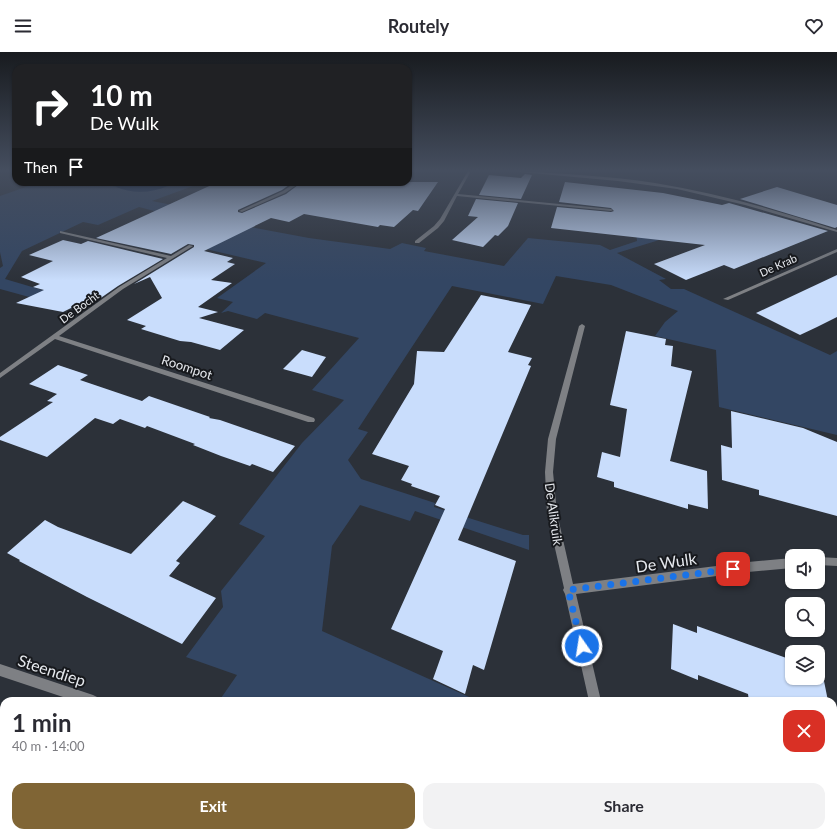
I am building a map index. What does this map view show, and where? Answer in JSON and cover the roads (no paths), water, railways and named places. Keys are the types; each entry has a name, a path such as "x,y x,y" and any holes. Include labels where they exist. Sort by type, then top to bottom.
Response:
{"street":[{"path":"240,211 248,208"},
{"path":"416,242 436,227 447,208"},
{"path":"586,208 611,210"},
{"path":"761,208 837,231"},
{"path":"62,232 172,258"},
{"name":"De Bocht","path":"0,376 121,288 191,246"},
{"name":"De Krab","path":"726,299 837,250"},
{"name":"De Alikruik","path":"582,326 552,439 549,472 552,512 568,590 594,697"},
{"name":"Roompot","path":"54,337 312,420"},
{"path":"825,561 837,562"},
{"name":"De Wulk","path":"568,590 785,564"},
{"name":"Steendiep","path":"0,670 81,697"}]}
